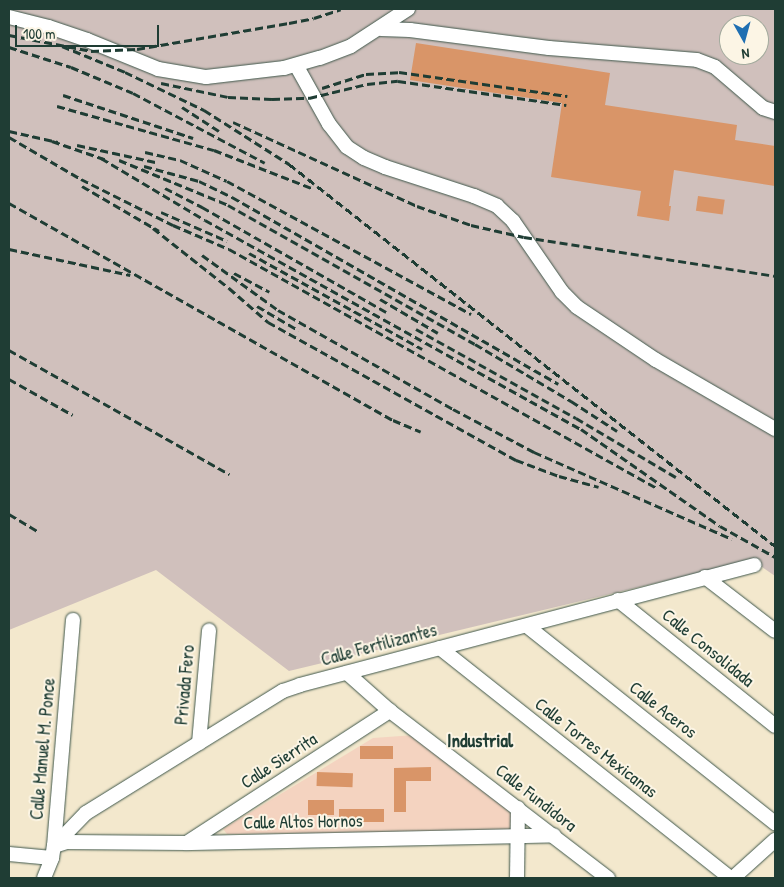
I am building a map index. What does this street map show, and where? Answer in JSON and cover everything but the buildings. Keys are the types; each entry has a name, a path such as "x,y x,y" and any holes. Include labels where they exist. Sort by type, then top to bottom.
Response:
{"street":[{"path":"9,17 87,40 158,69 196,76 234,75 296,65 351,46 408,9"},
{"path":"381,28 549,48 697,60 715,67 762,108 775,112"},
{"path":"296,65 329,124 347,148 384,167 474,196 497,206 513,221 562,292 578,307 656,360 775,429"},
{"name":"Calle Fertilizantes","path":"53,852 86,813 283,691 300,684 754,565"},
{"path":"705,577 775,631"},
{"name":"Calle Consolidada","path":"618,600 775,726"},
{"name":"Calle Manuel M. Ponce","path":"44,878 53,852 73,620"},
{"name":"Calle Aceros","path":"527,626 775,823"},
{"name":"Privada Fero","path":"199,743 208,630"},
{"name":"Calle Torres Mexicanas","path":"440,648 731,878"},
{"name":"Calle Fundidora","path":"347,673 390,711 608,878"},
{"name":"Calle Sierrita","path":"187,842 390,711"},
{"path":"517,878 518,808"},
{"name":"Calle Altos Hornos","path":"9,854 53,852 66,842 187,842 554,835"},
{"path":"731,878 775,840"}],"shaded area":[{"path":"9,9 775,9 775,576 752,560 289,671 156,570 9,630"},
{"path":"415,735 514,813 512,831 227,834 223,829 373,738"}],"railway":[{"path":"9,35 91,51 137,49 289,23 314,18 341,9"},
{"path":"62,46 125,72 204,110 289,164 775,546"},
{"path":"9,47 71,67 133,93 265,163"},
{"path":"322,88 366,74 399,72 567,96"},
{"path":"161,83 228,97 272,99 309,98 367,84 398,81 566,105"},
{"path":"63,95 193,138"},
{"path":"57,106 214,150 314,189"},
{"path":"182,107 219,131"},
{"path":"233,122 417,206 471,225 524,237 775,276"},
{"path":"9,131 58,142"},
{"path":"9,137 81,179 173,225 229,249 656,488"},
{"path":"52,141 107,160"},
{"path":"77,145 155,162"},
{"path":"145,152 180,160 227,181 471,314"},
{"path":"101,158 205,220 581,429 720,526 775,557"},
{"path":"119,160 228,205 475,344 571,401 617,431"},
{"path":"144,166 199,181 232,197 558,384"},
{"path":"82,186 159,231"},
{"path":"165,188 202,207 386,312"},
{"path":"9,203 393,420 421,432"},
{"path":"161,212 227,241"},
{"path":"153,228 229,288 268,322 516,460 559,476 599,487"},
{"path":"9,249 130,275"},
{"path":"249,253 422,349"},
{"path":"202,255 278,310 453,409 534,452 732,539"},
{"path":"234,273 269,292"},
{"path":"380,299 438,333"},
{"path":"257,306 298,330"},
{"path":"416,329 576,418 679,479"},
{"path":"9,350 229,474"},
{"path":"9,379 73,415"},
{"path":"9,514 37,531"}],"district":[{"name":"Industrial","path":"480,741"}]}
